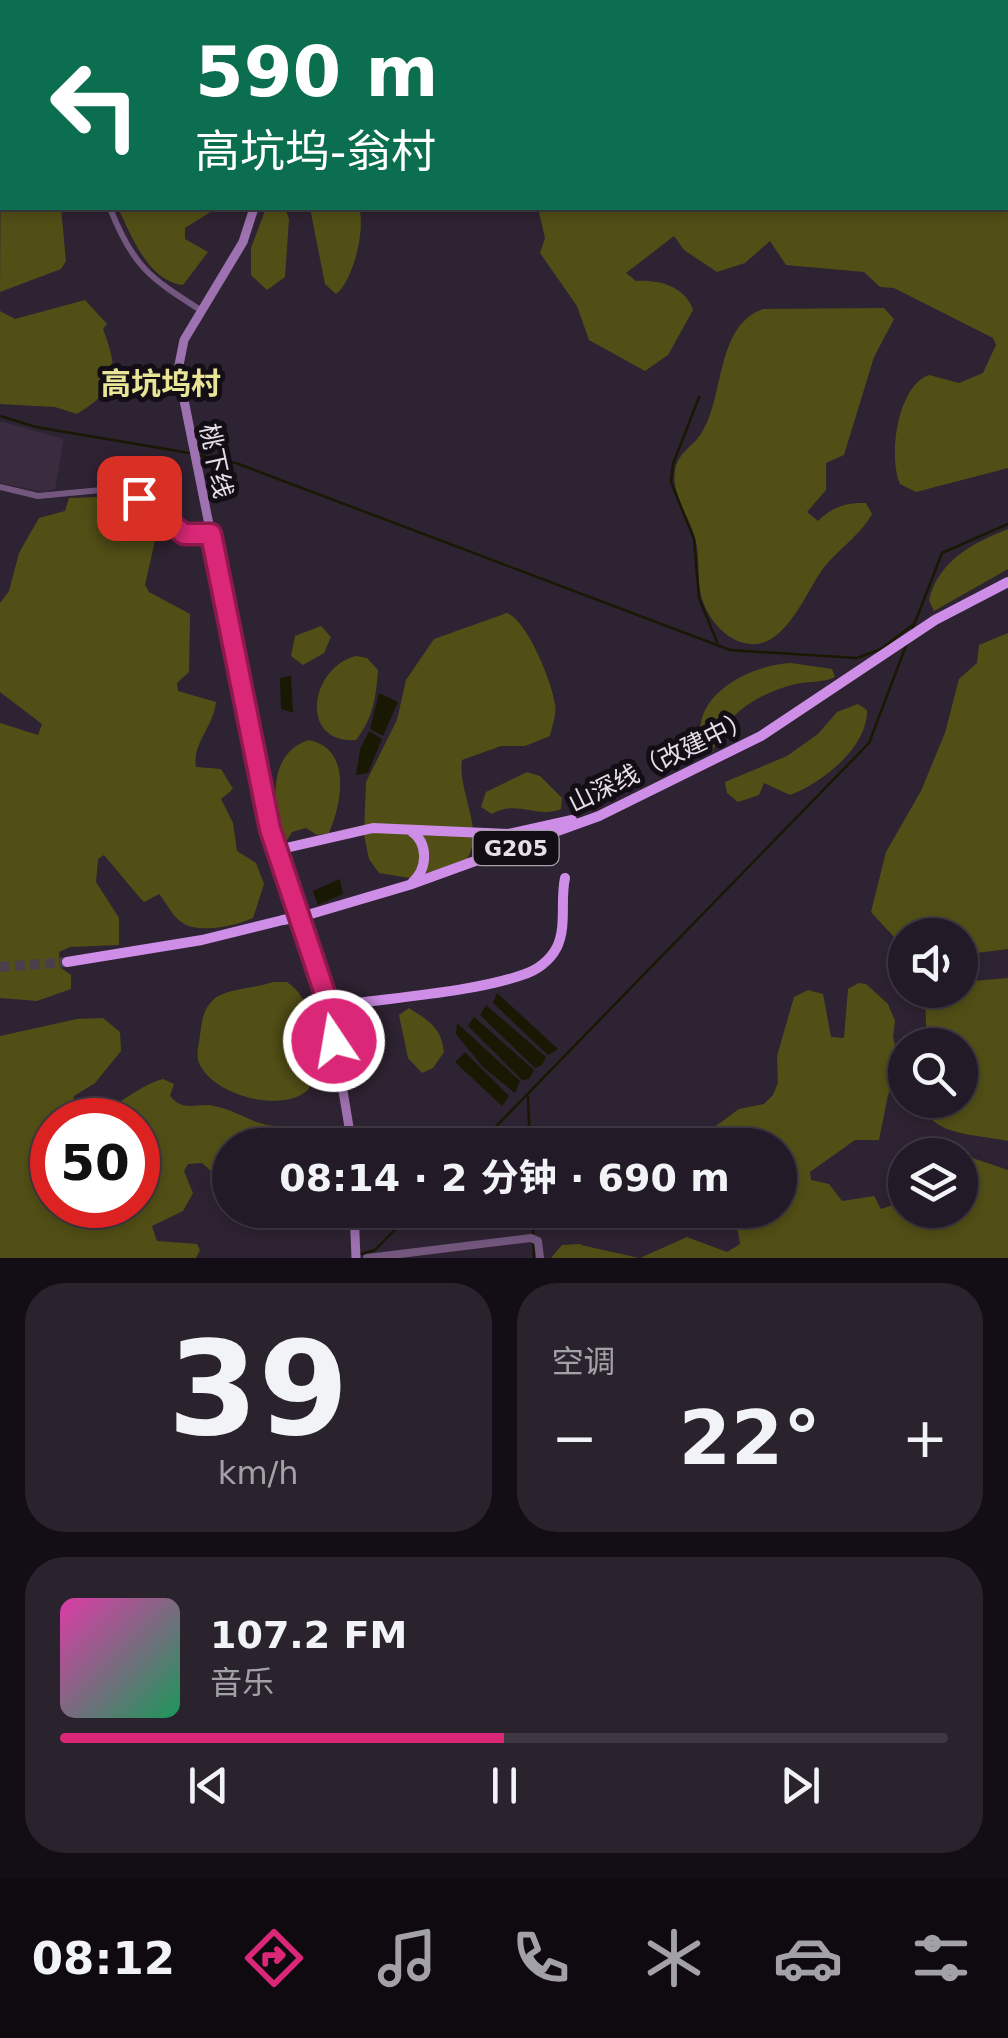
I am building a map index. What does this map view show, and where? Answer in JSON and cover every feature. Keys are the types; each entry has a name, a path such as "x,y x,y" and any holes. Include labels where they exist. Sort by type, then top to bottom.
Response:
{"highway":[{"name":"山深线（改建中）","path":"66,962 256,927 384,894 542,839 760,736 935,620 1008,582"},
{"path":"277,850 356,831 528,832 644,794"},
{"path":"409,829 422,844 424,865 409,885"},
{"path":"329,1006 504,979 538,968 557,947 562,932 560,898 566,878"}],"main road":[{"name":"桃下线","path":"253,210 242,242 184,340 178,370 277,850 329,1006 349,1128"},
{"path":"355,1228 356,1258"}],"street":[{"path":"111,210 126,250 139,267 161,287 202,310"},
{"path":"0,487 38,496 101,490 139,498 184,534 211,534"},
{"path":"367,1258 531,1238 538,1241 540,1258"}],"shaded area":[{"path":"0,210 61,210 66,261 61,269 0,292"},
{"path":"119,210 214,210 185,228 185,239 208,252 183,285 160,275 135,243"},
{"path":"265,210 286,210 289,219 285,277 267,290 251,275 251,248"},
{"path":"310,210 359,210 357,254 348,278 336,294 325,284"},
{"path":"538,210 1008,211 1008,468 916,492 900,484 895,441 909,393 929,375 959,383 983,373 996,345 993,338 894,288 880,287 864,272 786,265 770,241 745,263 717,272 684,250 674,236 626,273 636,281 654,281 678,290 693,310 668,355 645,371 589,340 577,306 540,253 545,238"},
{"path":"85,300 107,324 103,329 113,369 107,388 77,414 55,407 0,404 0,311 15,319"},
{"path":"884,308 894,319 874,357 844,455 826,463 826,490 807,512 818,521 840,506 866,503 872,514 822,570 779,633 755,644 731,638 705,608 696,542 676,489 675,470 709,419 736,331 763,309"},
{"path":"0,421 64,439 55,489 44,492 0,483"},
{"path":"101,497 129,504 146,519 156,536 145,585 149,592 190,614 189,672 177,683 178,691 216,702 197,750 196,767 221,769 233,789 221,799 233,823 237,851 256,863 264,884 253,918 227,926 196,928 177,918 159,894 144,902 104,855 98,859 96,882 119,918 119,945 70,947 59,952 60,967 71,975 71,989 37,1001 0,998 0,723 38,735 42,724 0,692 0,603 9,591 19,553 39,518 65,511 69,498"},
{"path":"1008,529 1008,569 934,611 929,600 949,564 970,547"},
{"path":"507,613 523,627 549,681 555,708 550,736 525,746 501,746 462,760 473,836 466,861 410,878 379,873 369,859 364,835 366,782 397,720 406,680 434,639"},
{"path":"321,626 331,637 324,653 303,665 291,656 295,636"},
{"path":"1008,633 1008,949 978,953 978,918 888,918 888,930 871,912 886,852 921,791 945,733 959,679 977,663 979,645"},
{"path":"356,656 367,658 378,670 375,699 356,740 337,738 325,730 318,718 320,688 340,663"},
{"path":"791,663 832,669 835,677 769,693 733,717 713,752 703,748 700,730 712,699 740,677"},
{"path":"291,676 293,712 281,709 280,678"},
{"path":"379,693 398,702 383,736 370,729"},
{"path":"858,704 867,710 860,737 841,762 816,782 790,795 764,783 759,795 738,802 727,793 725,782 787,756 818,734 837,712"},
{"path":"369,731 382,739 368,773 356,775 360,749"},
{"path":"309,740 323,745 338,765 337,807 329,833 317,835 306,828 292,832 286,842 276,799 279,769 295,747"},
{"path":"527,772 540,776 562,798 561,809 544,812 510,808 492,814 481,807 486,792"},
{"path":"340,879 343,894 318,905 313,891"},
{"path":"1008,978 1008,1141 956,1132 931,1118 978,1118 978,1028 926,1028 925,1008 978,1008 978,980"},
{"path":"273,982 287,982 305,1003 313,1031 313,1061 309,1089 284,1100 267,1101 234,1093 220,1085 200,1065 198,1054 204,1016 214,999"},
{"path":"866,984 888,1004 895,1021 894,1028 888,1028 888,1095 879,1140 855,1140 810,1172 811,1180 829,1184 842,1201 874,1196 881,1209 888,1207 888,1228 978,1228 978,1160 1008,1170 1008,1258 640,1258 687,1237 727,1252 740,1244 738,1231 732,1228 797,1228 797,1128 713,1128 739,1109 764,1104 773,1095 778,1083 777,1056 794,997 808,990 823,994 831,1037 844,1038 848,989"},
{"path":"497,993 558,1049 548,1055 493,1003"},
{"path":"486,1005 546,1057 542,1065 535,1068 480,1015"},
{"path":"409,1008 433,1026 444,1052 433,1068 422,1073 408,1058 399,1015"},
{"path":"474,1017 534,1070 529,1079 522,1080 468,1026"},
{"path":"103,1018 120,1032 121,1051 95,1083 74,1098 30,1098 30,1228 153,1228 157,1241 197,1244 200,1250 196,1258 0,1258 0,1036 77,1019"},
{"path":"457,1023 520,1081 515,1093 483,1067 456,1034"},
{"path":"465,1052 509,1096 502,1106 455,1062"},
{"path":"163,1079 174,1084 170,1096 180,1104 208,1105 267,1125 290,1128 212,1128 212,1172 202,1163 188,1164 184,1171 193,1193 183,1211 160,1222 160,1098 126,1098"},
{"path":"581,1244 639,1258 551,1258 562,1245"}],"waterway":[{"path":"699,397 673,464 671,482 694,539 699,598 717,642"},
{"path":"0,416 36,427 189,453"},
{"path":"197,455 236,463 730,650 857,658 881,649 914,624"},
{"path":"912,630 942,553 1008,524"},
{"path":"495,1128 869,743 907,643"},
{"path":"528,1097 529,1128"},
{"path":"360,1254 375,1250 396,1228"},
{"path":"533,1228 534,1258"}],"tunnel":[{"path":"0,967 67,962"}],"district":[{"name":"高坑坞村","path":"161,383"}],"route":[{"path":"139,498 184,534 211,534 270,829 329,1006 334,1041"}]}
